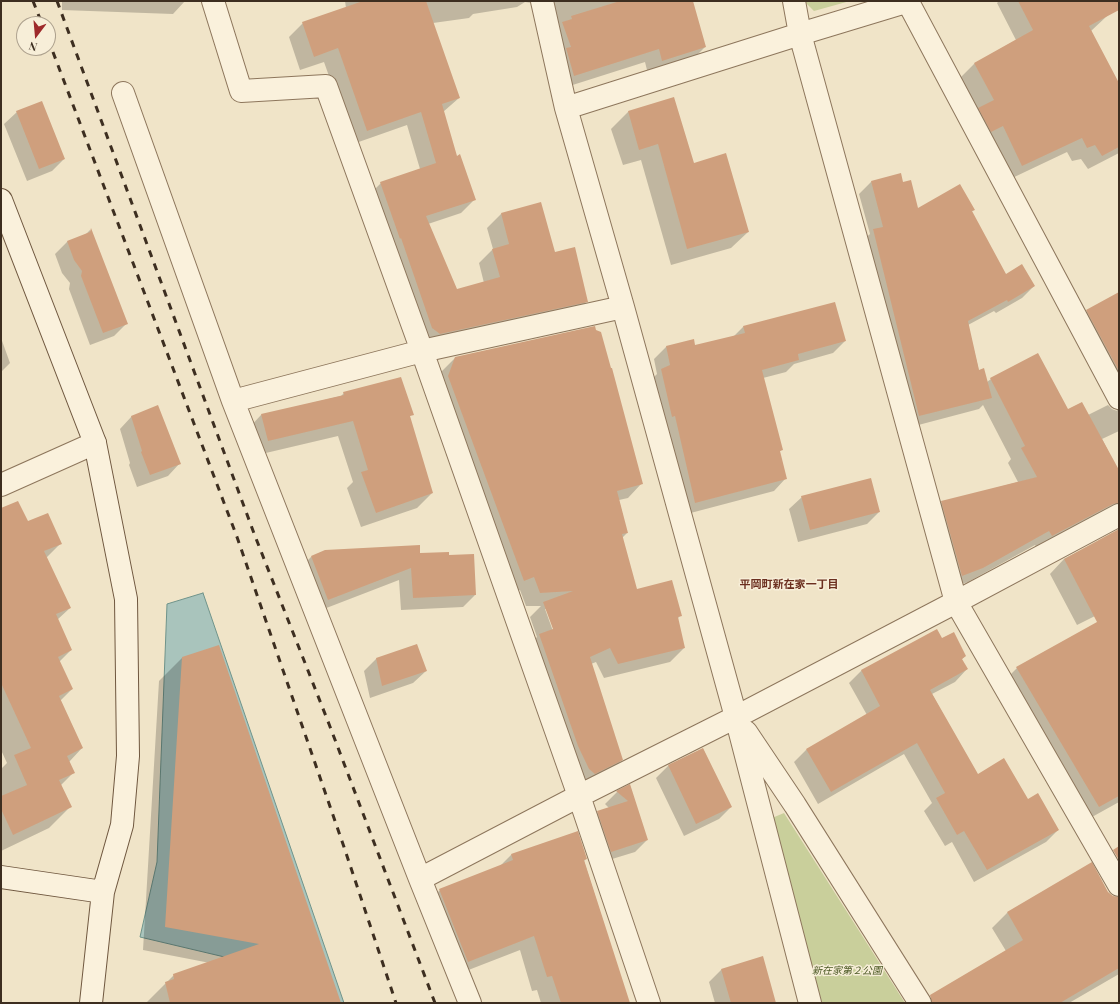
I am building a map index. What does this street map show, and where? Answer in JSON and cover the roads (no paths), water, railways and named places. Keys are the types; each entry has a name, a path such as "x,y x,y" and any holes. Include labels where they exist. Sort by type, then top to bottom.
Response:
{"street":[{"path":"214,1 240,91 326,86 422,351 579,796 649,1003"},
{"path":"542,1 566,108 623,307 736,717 810,1003"},
{"path":"794,1 800,34 956,602 1119,885"},
{"path":"566,108 908,1 1119,398"},
{"path":"123,92 233,401 470,1003"},
{"path":"1,200 95,443 126,599 128,756 122,825 103,892 91,1003"},
{"path":"233,401 422,351 623,307"},
{"path":"1,485 95,443"},
{"path":"420,879 579,796 736,717 1119,515"},
{"path":"736,717 795,805 920,1003"},
{"path":"1,877 103,892"}],"water":[{"path":"203,593 344,1003 253,1003 233,959 140,937 157,862 167,604"}],"railway":[{"path":"33,1 39,16"},
{"path":"57,1 255,536 329,724 435,1003"},
{"path":"54,56 237,537 396,1003"}],"district":[{"name":"平岡町新在家一丁目","path":"789,585"}],"park label":[{"name":"新在家第２公園","path":"847,971"}]}
